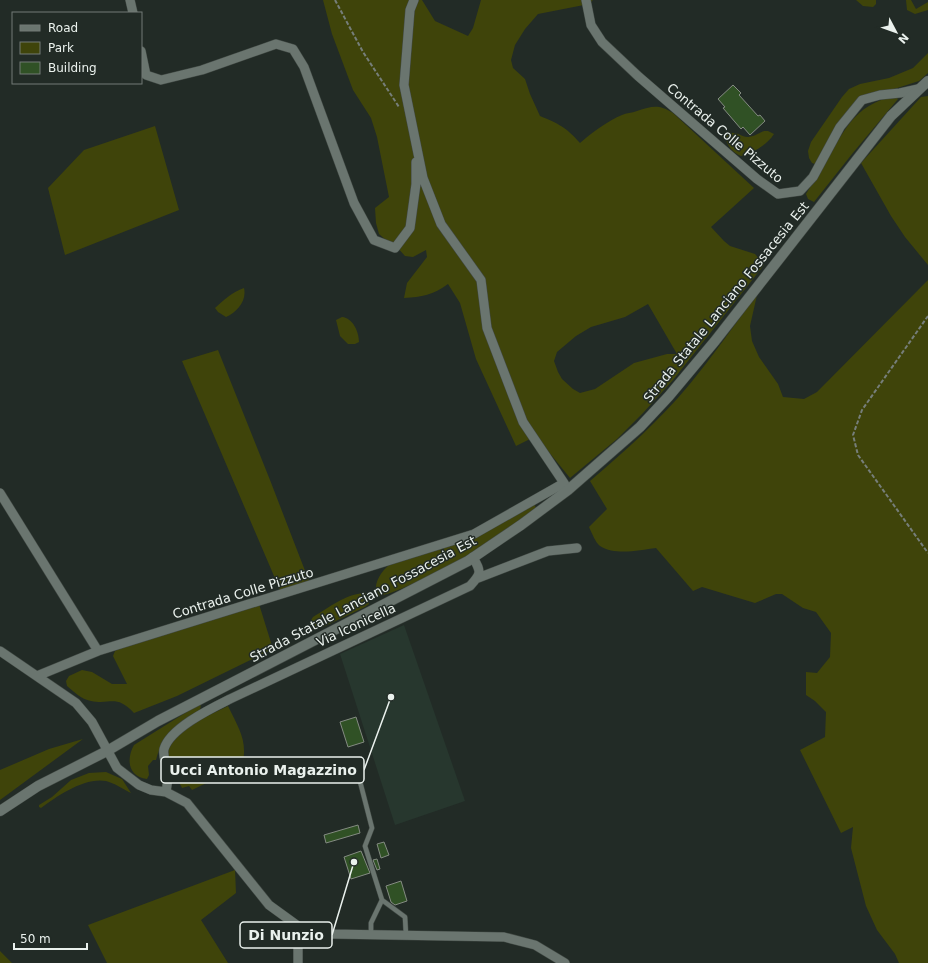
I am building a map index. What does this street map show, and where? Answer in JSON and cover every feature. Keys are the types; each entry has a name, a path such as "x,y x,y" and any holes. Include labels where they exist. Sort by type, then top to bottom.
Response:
{"main road":[{"name":"Strada Statale Lanciano Fossacesia Est","path":"0,811 38,786 473,557 521,525 566,486 606,458 640,427 684,378 891,116 928,81"}],"street":[{"path":"130,0 133,12"},
{"path":"414,0 410,10 404,85 423,178 441,224 481,280 487,328 523,422 566,486"},
{"name":"Contrada Colle Pizzuto","path":"586,0 591,25 602,42 638,76 756,179 778,194 800,191 813,178 840,127 862,100 880,95 918,89"},
{"path":"142,56 146,75 161,80 202,70 276,44 293,49 304,68 354,203 374,240 395,248 410,228 416,184 417,147"},
{"name":"Contrada Colle Pizzuto","path":"37,676 98,652 474,534 566,486"},
{"path":"0,493 98,652"},
{"name":"Via Iconicella","path":"166,792 168,772 164,757 164,748 178,730 196,717 230,698 470,586 478,578 548,551 576,548"},
{"path":"473,557 479,569 478,578"},
{"path":"0,651 76,702 92,722 117,768 139,785 151,790 166,792 187,804 270,905 298,926 312,932 371,935 504,937 535,945 565,963"},
{"path":"298,926 298,963"}],"lane":[{"path":"354,762 372,828 365,846 382,900 405,917 406,935"},
{"path":"371,935 370,923 382,900"}],"path":[{"path":"335,0 363,52 401,110"},
{"path":"928,316 862,410 853,435 858,454 928,553"}],"shaded area":[{"path":"404,625 465,801 395,825 340,654"}],"green space":[{"path":"323,0 422,0 435,21 468,36 473,28 481,0 593,0 589,4 538,14 525,29 515,45 511,60 513,68 525,79 540,116 562,126 580,143 606,124 624,114 651,107 664,108 673,113 754,188 711,227 730,246 755,254 764,265 673,380 643,413 617,439 570,478 539,440 530,439 516,446 476,359 460,303 448,284 427,295 404,298 407,283 427,257 426,250 413,257 405,256 395,245 387,241 379,234 376,223 375,208 389,197 377,137 371,118 353,90 332,34","holes":["648,304 677,354 667,354 634,363 595,389 580,393 562,379 554,361 557,352 576,336 591,327 625,317"]},
{"path":"856,0 876,0 876,4 873,7 863,6"},
{"path":"906,0 911,0 916,9 928,2 928,10 915,14 907,10"},
{"path":"928,53 928,73 919,81 891,90 867,95 815,164 812,163 809,158 808,151 811,142 849,89 860,84 889,78 913,68"},
{"path":"928,96 928,265 905,237 891,216 861,163 921,97"},
{"path":"887,98 898,99 814,202 808,199 806,194 841,135 855,117 874,103"},
{"path":"155,126 179,210 65,255 48,188 84,150"},
{"path":"764,131 774,134 768,142 759,148 741,156 731,149 725,137 728,133 732,133 750,137"},
{"path":"928,280 928,963 899,963 895,954 877,930 866,906 851,848 853,827 841,833 800,750 825,737 826,712 815,701 806,695 806,672 817,673 830,657 831,633 816,612 803,608 782,594 776,594 755,603 702,587 693,591 656,548 620,552 600,546 595,540 589,527 607,509 590,481 642,435 678,398 707,363 757,295 750,326 752,341 759,357 778,384 783,397 804,399 817,392"},
{"path":"244,288 245,293 243,302 234,312 226,317 218,312 215,308 232,294"},
{"path":"342,317 349,320 355,326 359,342 355,344 348,344 340,336 336,320"},
{"path":"218,350 309,581 280,590 182,361"},
{"path":"532,504 535,505 536,509 460,560 427,577 395,591 379,596 376,587 377,582 388,565 474,535"},
{"path":"365,593 369,596 369,604 365,607 321,628 315,629 311,625 311,620 313,617 332,605 344,598"},
{"path":"259,604 273,649 177,696 134,713 128,707 118,702 98,702 84,699 67,686 66,681 69,676 82,670 92,672 112,684 127,684 113,656 115,651 124,645"},
{"path":"201,703 200,712 167,736 159,750 156,760 153,760 148,766 149,775 147,779 136,775 130,766 131,750 134,745"},
{"path":"228,706 244,744 241,770 233,774 225,774 192,790 189,786 182,788 166,757 170,747 182,732 200,720"},
{"path":"83,739 0,800 0,770 49,749"},
{"path":"106,772 122,779 131,793 106,781 89,782 72,788 41,808 39,807 39,805 52,797 71,780 89,773"},
{"path":"235,870 236,893 201,920 228,963 107,963 88,925"},
{"path":"0,951 12,963 0,963"}],"building":[{"path":"733,85 741,93 739,95 758,116 760,115 765,121 750,135 743,127 741,129 723,108 725,107 718,99"},
{"path":"356,717 364,742 348,747 340,722"},
{"path":"358,825 360,833 326,843 324,835"},
{"path":"384,842 389,855 381,858 377,844"},
{"path":"361,851 370,873 351,879 344,857"},
{"path":"377,859 380,869 377,870 373,860"},
{"path":"401,881 407,901 395,905 391,902 386,886"}],"place":[{"name":"Ucci Antonio Magazzino","path":"391,697"},
{"name":"Di Nunzio","path":"354,862"}]}
